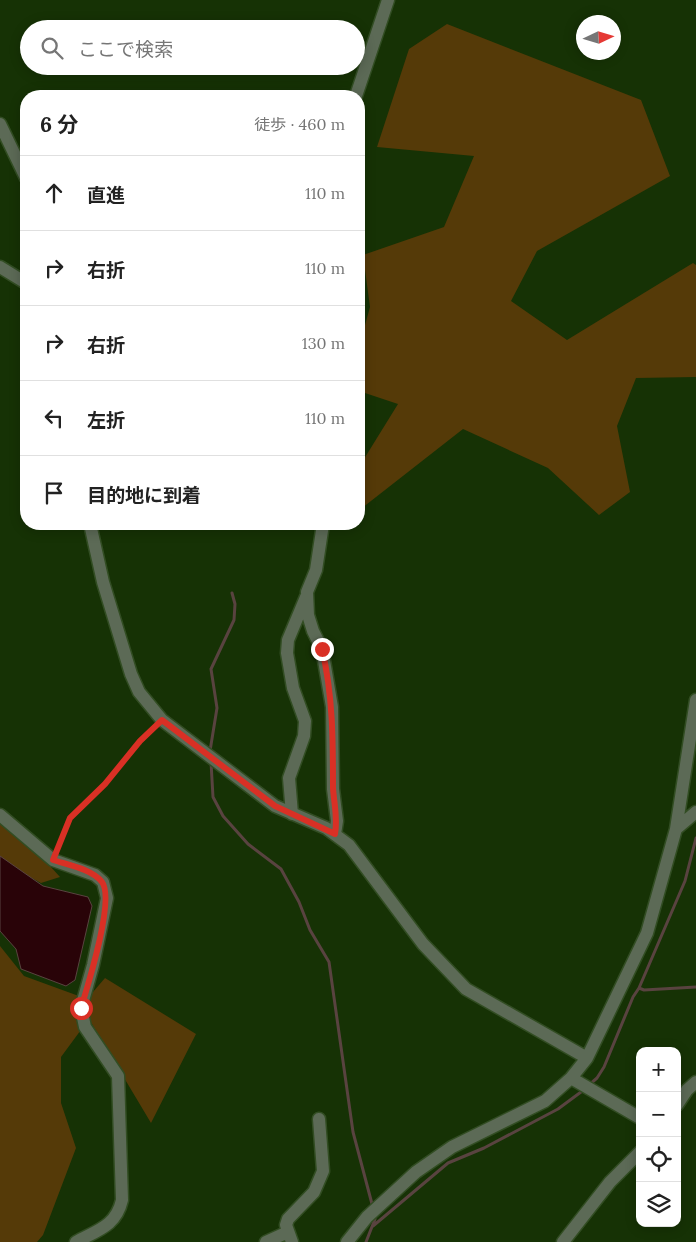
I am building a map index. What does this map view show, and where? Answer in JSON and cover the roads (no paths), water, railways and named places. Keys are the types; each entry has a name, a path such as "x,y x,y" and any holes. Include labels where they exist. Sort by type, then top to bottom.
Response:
{"street":[{"path":"365,69 388,0"},
{"path":"358,90 363,75"},
{"path":"0,124 20,166"},
{"path":"0,267 20,279"},
{"path":"91,530 104,582 131,674 138,692 162,720 275,806 335,834 349,845 424,944 466,989 587,1058"},
{"path":"292,814 289,778 304,736 305,721 293,688 287,653 288,640 316,570 322,530"},
{"path":"307,592 308,615 313,632 322,649 332,707 333,789 337,821 335,834"},
{"path":"348,1241 367,1217 416,1172 452,1147 580,1084 587,1058 647,933 676,829 696,700"},
{"path":"676,829 696,812"},
{"path":"0,815 53,860 95,875 103,882 107,898 93,965 81,1008 85,1027 118,1076 122,1200 119,1213 113,1222 76,1242"},
{"path":"681,1099 696,1082"},
{"path":"580,1084 636,1116"},
{"path":"266,1242 290,1237 288,1219 314,1192 323,1171 319,1119"},
{"path":"563,1242 610,1182 636,1156"}],"waterway":[{"path":"210,751 217,708 211,669 234,620 235,604 232,593"},
{"path":"211,762 213,797 223,816 248,844 281,869 299,902 310,930 329,962 353,1132 372,1204"},
{"path":"589,1085 597,1078 604,1067 633,997 639,988 685,881 696,838"},
{"path":"639,988 644,990 696,987"},
{"path":"373,1226 448,1163 484,1148 558,1109 585,1089"},
{"path":"366,1242 375,1219"}]}
